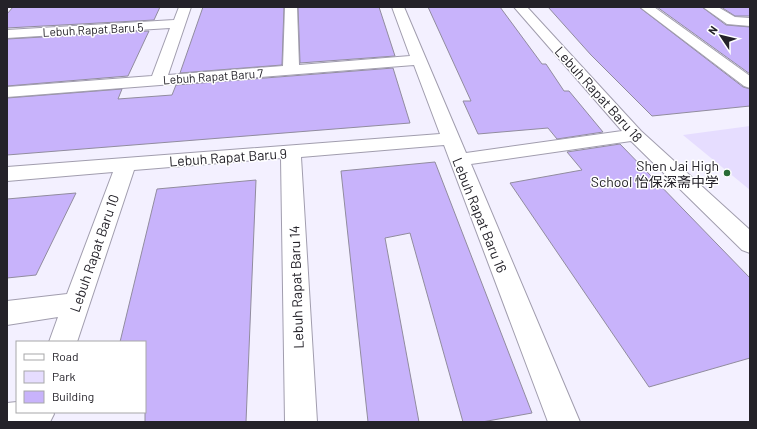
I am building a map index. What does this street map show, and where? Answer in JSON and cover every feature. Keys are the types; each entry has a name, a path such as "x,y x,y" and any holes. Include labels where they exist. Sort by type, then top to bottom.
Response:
{"street":[{"path":"158,80 185,7"},
{"path":"291,7 291,71"},
{"name":"Lebuh Rapat Baru 16","path":"398,7 564,422"},
{"name":"Lebuh Rapat Baru 18","path":"520,7 635,135 750,244"},
{"path":"646,7 750,83"},
{"path":"709,7 732,21 750,22"},
{"name":"Lebuh Rapat Baru 5","path":"7,34 179,24"},
{"name":"Lebuh Rapat Baru 7","path":"7,92 419,60"},
{"path":"458,160 635,135"},
{"name":"Lebuh Rapat Baru 9","path":"7,174 291,153 450,139"},
{"name":"Lebuh Rapat Baru 14","path":"291,153 301,422"},
{"name":"Lebuh Rapat Baru 10","path":"62,341 126,164"},
{"path":"7,313 75,304"},
{"path":"7,419 38,416"}],"green space":[{"path":"750,126 750,190 683,135"}],"building":[{"path":"13,7 160,7 154,20 7,28 7,14"},
{"path":"203,7 284,7 282,65 180,73"},
{"path":"298,7 379,7 395,56 300,63"},
{"path":"428,7 500,7 542,64 546,64 564,91 569,91 603,132 557,139 548,128 478,134 463,101 471,101"},
{"path":"548,7 639,7 743,87 750,89 750,106 652,116 591,55"},
{"path":"657,7 702,7 726,25 750,27 750,74"},
{"path":"721,7 750,7 750,16 735,16"},
{"path":"149,31 128,76 7,86 7,39"},
{"path":"393,68 410,123 7,155 7,98 122,89 118,99 172,95 176,85"},
{"path":"620,144 750,278 750,358 649,387 510,183 582,170 567,152"},
{"path":"435,162 532,413 482,422 463,422 410,233 385,238 419,422 368,422 341,171"},
{"path":"256,180 246,422 145,422 146,341 120,341 157,189"},
{"path":"76,193 36,275 7,278 7,199"}],"place":[{"name":"Shen Jai High School 怡保深斋中学","path":"727,173"}]}
